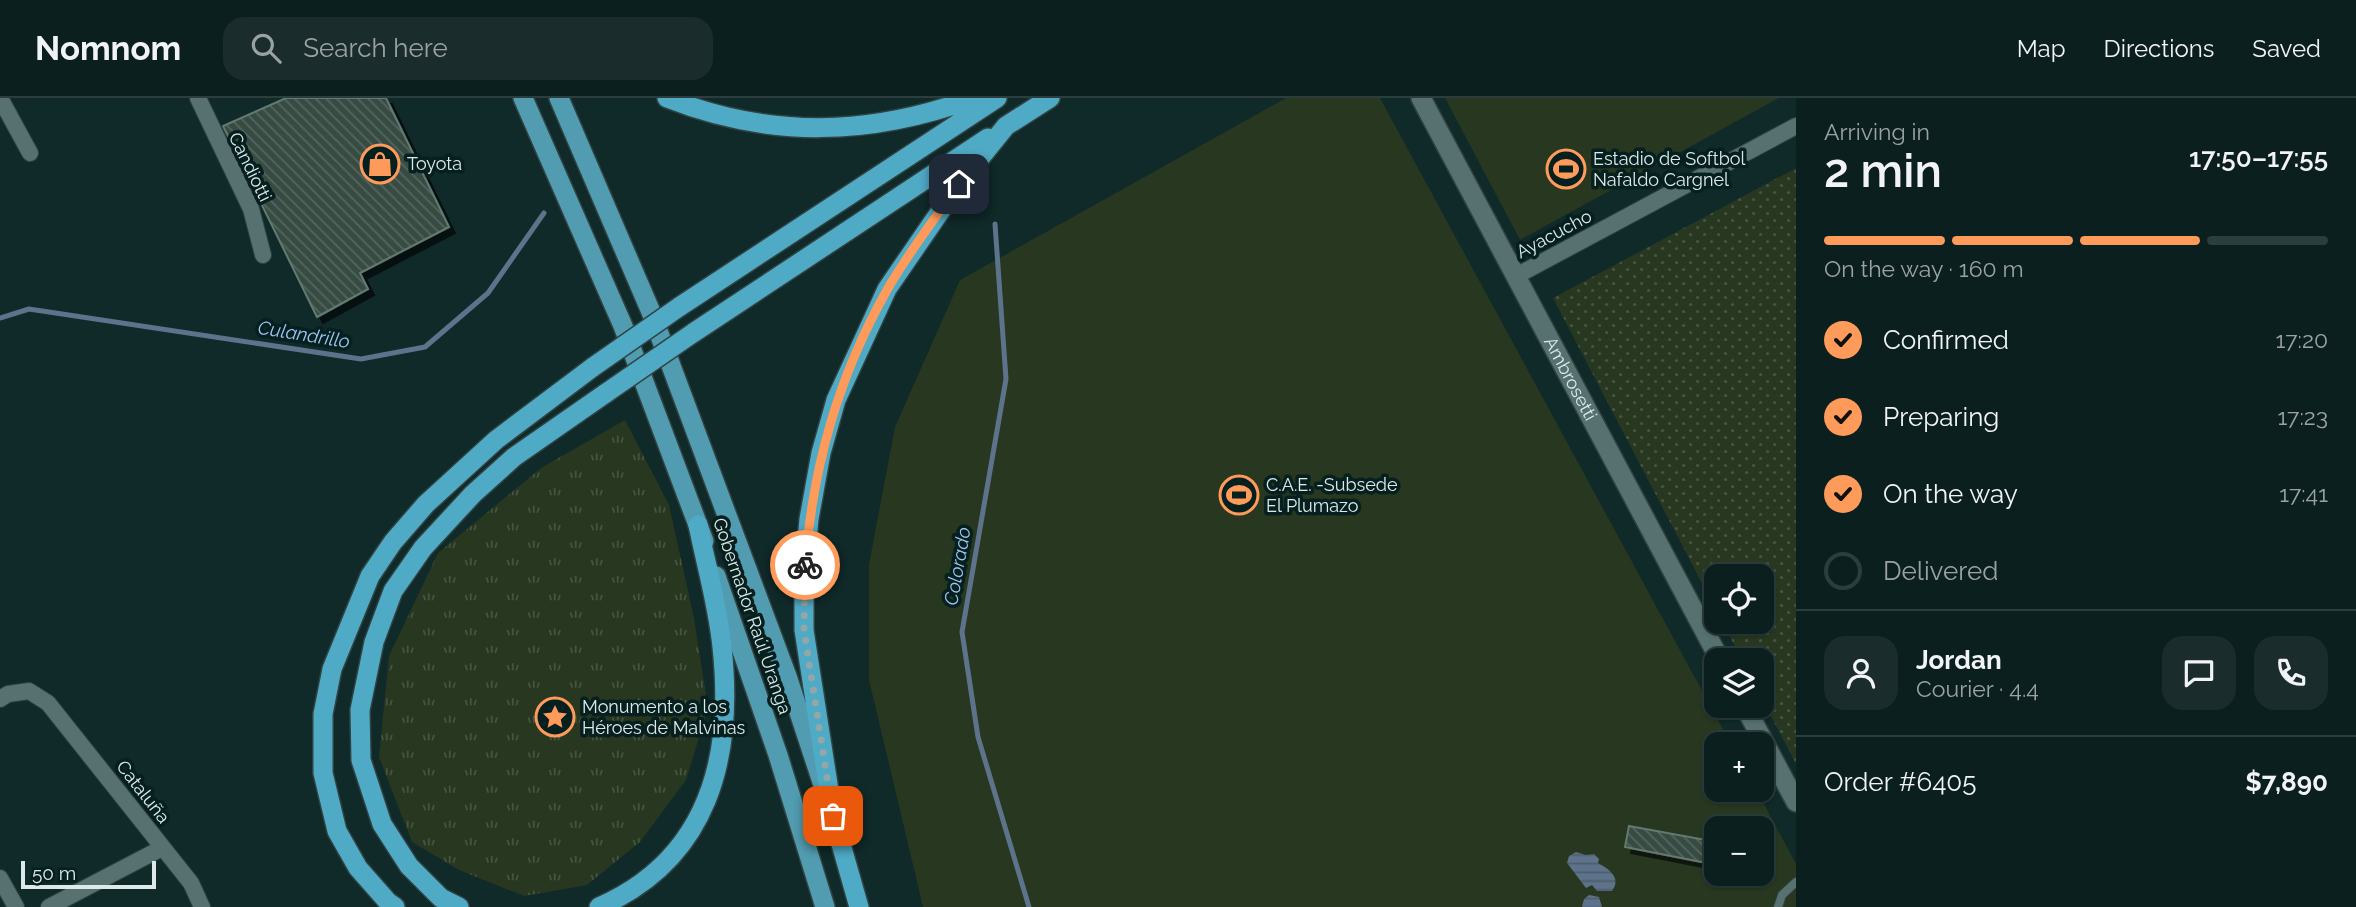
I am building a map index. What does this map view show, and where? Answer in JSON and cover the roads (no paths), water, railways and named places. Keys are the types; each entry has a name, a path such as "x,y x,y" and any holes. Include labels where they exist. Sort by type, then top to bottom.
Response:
{"highway":[{"path":"667,98 695,109 747,122 798,128 886,123 941,110 974,98"},
{"path":"395,907 359,867 337,831 323,773 323,714 332,669 370,576 393,542 426,504 496,440 593,367 679,307 997,98"},
{"name":"Gobernador Raúl Uranga","path":"859,907 833,816 804,630 804,573 809,519 821,453 836,400 887,289 959,184 1006,126 1050,98"},
{"path":"459,907 441,898 402,856 382,824 360,760 360,710 374,642 393,591 423,548 473,494 514,457 693,333 1006,126"},
{"path":"599,907 623,897 649,879 669,859 688,836 703,811 719,764 724,732 725,695 722,645 698,526"}],"main road":[{"name":"Gobernador Raúl Uranga","path":"523,98 623,326 698,526 778,755 825,907"},
{"name":"Gobernador Raúl Uranga","path":"559,98 650,313 787,676 833,816"}],"street":[{"path":"0,98 30,153"},
{"name":"Candiotti","path":"198,98 210,129 251,209 264,255"},
{"name":"Ambrosetti","path":"1421,98 1714,648"},
{"name":"Ayacucho","path":"1516,276 1796,126"},
{"name":"Cataluña","path":"0,699 8,694 29,691 48,703 191,883 202,907"},
{"path":"1751,718 1796,802"},
{"path":"49,907 163,848"},
{"path":"0,878 16,907"}],"lane":[{"path":"1778,907 1782,895 1796,882"}],"water":[{"path":"1576,852 1594,854 1599,859 1598,863 1615,878 1612,891 1597,891 1592,885 1586,888 1567,863 1569,856"},
{"path":"1589,895 1599,897 1602,907 1582,907 1584,899"}],"waterway":[{"name":"Culandrillo","path":"0,318 29,309 361,359 425,347 488,293 544,213"},
{"name":"Colorado","path":"995,224 1006,379 962,632 978,737 1029,907"}],"place":[{"name":"Toyota","path":"380,164"},
{"name":"Estadio de Softbol Nafaldo Cargnel","path":"1566,169"},
{"name":"C.A.E. -Subsede El Plumazo","path":"1239,495"},
{"name":"Monumento a los Héroes de Malvinas","path":"555,717"}]}
